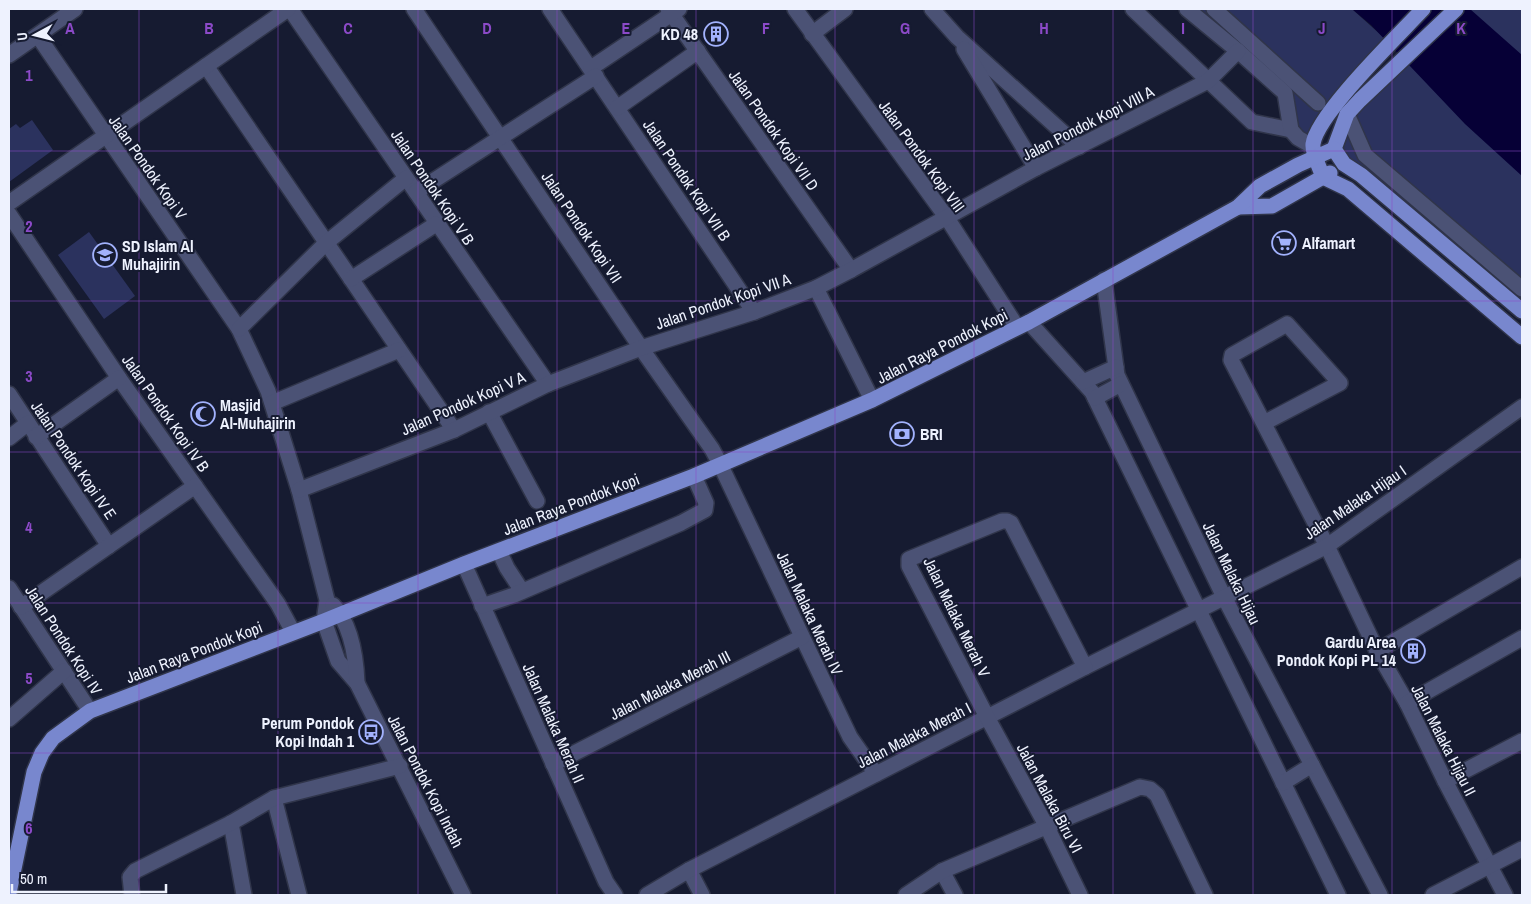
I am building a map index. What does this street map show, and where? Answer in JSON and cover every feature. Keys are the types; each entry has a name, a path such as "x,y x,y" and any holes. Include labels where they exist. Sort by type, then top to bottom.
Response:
{"main road":[{"path":"1423,9 1328,113 1316,132 1314,151 1323,177 1348,189 1522,337"},
{"path":"1334,149 1347,114 1456,9"},
{"path":"1238,207 1260,186 1314,151 1334,149"},
{"path":"1334,149 1344,164 1361,175 1522,311"},
{"path":"1238,207 1272,206 1344,164"},
{"name":"Jalan Raya Pondok Kopi","path":"9,892 34,772 42,753 52,738 90,712 464,564 694,476 872,400 1023,324 1238,207"}],"street":[{"path":"9,55 75,9"},
{"path":"9,203 289,9"},
{"name":"Jalan Pondok Kopi V B","path":"289,9 548,384"},
{"name":"Jalan Pondok Kopi VII","path":"414,9 641,348 706,440 720,464"},
{"name":"Jalan Pondok Kopi VII B","path":"550,9 754,312"},
{"name":"Jalan Pondok Kopi VIII","path":"795,9 1023,324"},
{"path":"812,34 845,9"},
{"path":"932,9 957,38 1079,147"},
{"path":"1133,9 1252,122 1292,130"},
{"path":"1187,9 1285,92 1292,130 1298,138 1314,151"},
{"path":"1214,9 1318,103"},
{"path":"416,192 501,137 593,72 674,10"},
{"name":"Jalan Pondok Kopi VII D","path":"674,10 698,51 851,270"},
{"name":"Jalan Pondok Kopi V","path":"38,36 239,329 259,369 272,403 299,490 328,600 324,621"},
{"path":"957,38 1036,168"},
{"path":"617,108 698,51"},
{"name":"Jalan Pondok Kopi VIII A","path":"947,218 1036,168 1208,81 1238,51"},
{"path":"206,66 454,430"},
{"path":"991,94 1007,81"},
{"path":"1347,114 1365,155 1522,289"},
{"path":"239,329 326,243 406,178"},
{"name":"Jalan Pondok Kopi IV B","path":"9,214 119,378 278,604 293,632"},
{"name":"Jalan Pondok Kopi VII A","path":"641,348 754,312 816,288 947,218"},
{"path":"350,279 436,224"},
{"name":"Jalan Malaka Hijau","path":"1104,280 1116,375 1224,597 1380,895"},
{"name":"Jalan Pondok Kopi VII A","path":"816,288 872,400"},
{"path":"1023,324 1083,382 1095,398 1338,895"},
{"name":"Jalan Malaka Hijau II","path":"1264,423 1340,384 1286,324 1230,357 1231,360 1327,546 1377,650 1407,703 1445,781 1505,895"},
{"name":"Jalan Pondok Kopi V A","path":"299,490 454,430 548,384 641,348"},
{"path":"272,403 399,350"},
{"path":"1083,382 1116,367"},
{"path":"36,437 119,378"},
{"path":"1095,398 1121,384"},
{"name":"Jalan Pondok Kopi IV E","path":"9,394 109,546"},
{"name":"Jalan Malaka Hijau I","path":"1199,610 1327,546 1522,407"},
{"path":"488,412 537,501"},
{"path":"9,438 28,423"},
{"name":"Jalan Malaka Merah IV","path":"720,464 850,737 876,774"},
{"path":"482,606 522,591 681,523 705,510 706,502 694,476"},
{"path":"21,607 195,486"},
{"name":"Jalan Malaka Merah V","path":"987,717 909,566 909,559 911,557 1002,521 1011,523 1084,667"},
{"path":"499,551 507,568 522,591"},
{"name":"Jalan Malaka Merah II","path":"464,564 606,882 616,895"},
{"path":"1377,650 1522,567"},
{"name":"Jalan Pondok Kopi IV","path":"9,588 90,712"},
{"name":"Jalan Pondok Kopi V","path":"328,600 341,614"},
{"name":"Jalan Malaka Merah I","path":"647,895 689,870 1199,610"},
{"name":"Jalan Pondok Kopi Indah","path":"341,614 356,657 357,683"},
{"name":"Jalan Pondok Kopi Indah","path":"324,621 338,661 357,683 463,895"},
{"name":"Jalan Malaka Merah III","path":"553,764 802,637"},
{"path":"1407,703 1522,638"},
{"path":"9,719 64,671"},
{"name":"Jalan Malaka Biru VI","path":"987,717 1047,827 1080,895"},
{"path":"1445,781 1522,741"},
{"path":"1283,783 1312,765"},
{"path":"132,895 130,877 135,871 231,824 274,798 400,766"},
{"path":"906,895 942,871 1140,787 1150,789 1157,795 1205,895"},
{"path":"274,798 299,895"},
{"path":"231,824 244,895"},
{"path":"1433,895 1522,849"},
{"path":"689,870 702,895"},
{"path":"942,871 955,895"}],"shaded area":[{"path":"1187,9 1352,9 1391,44 1312,146 1298,138 1285,92"},
{"path":"1352,9 1470,9 1522,55 1522,176 1465,124 1371,25"},
{"path":"1456,9 1522,9 1522,311 1334,149 1347,114"},
{"path":"32,120 53,150 9,182 9,129 16,124 20,128"},
{"path":"89,232 135,296 104,319 58,255"}],"place":[{"name":"KD 48","path":"716,34"},
{"name":"Alfamart","path":"1284,243"},
{"name":"SD Islam Al Muhajirin","path":"105,255"},
{"name":"Masjid Al-Muhajirin","path":"203,414"},
{"name":"BRI","path":"902,434"},
{"name":"Gardu Area Pondok Kopi PL 14","path":"1413,651"},
{"name":"Perum Pondok Kopi Indah 1","path":"371,732"}]}
